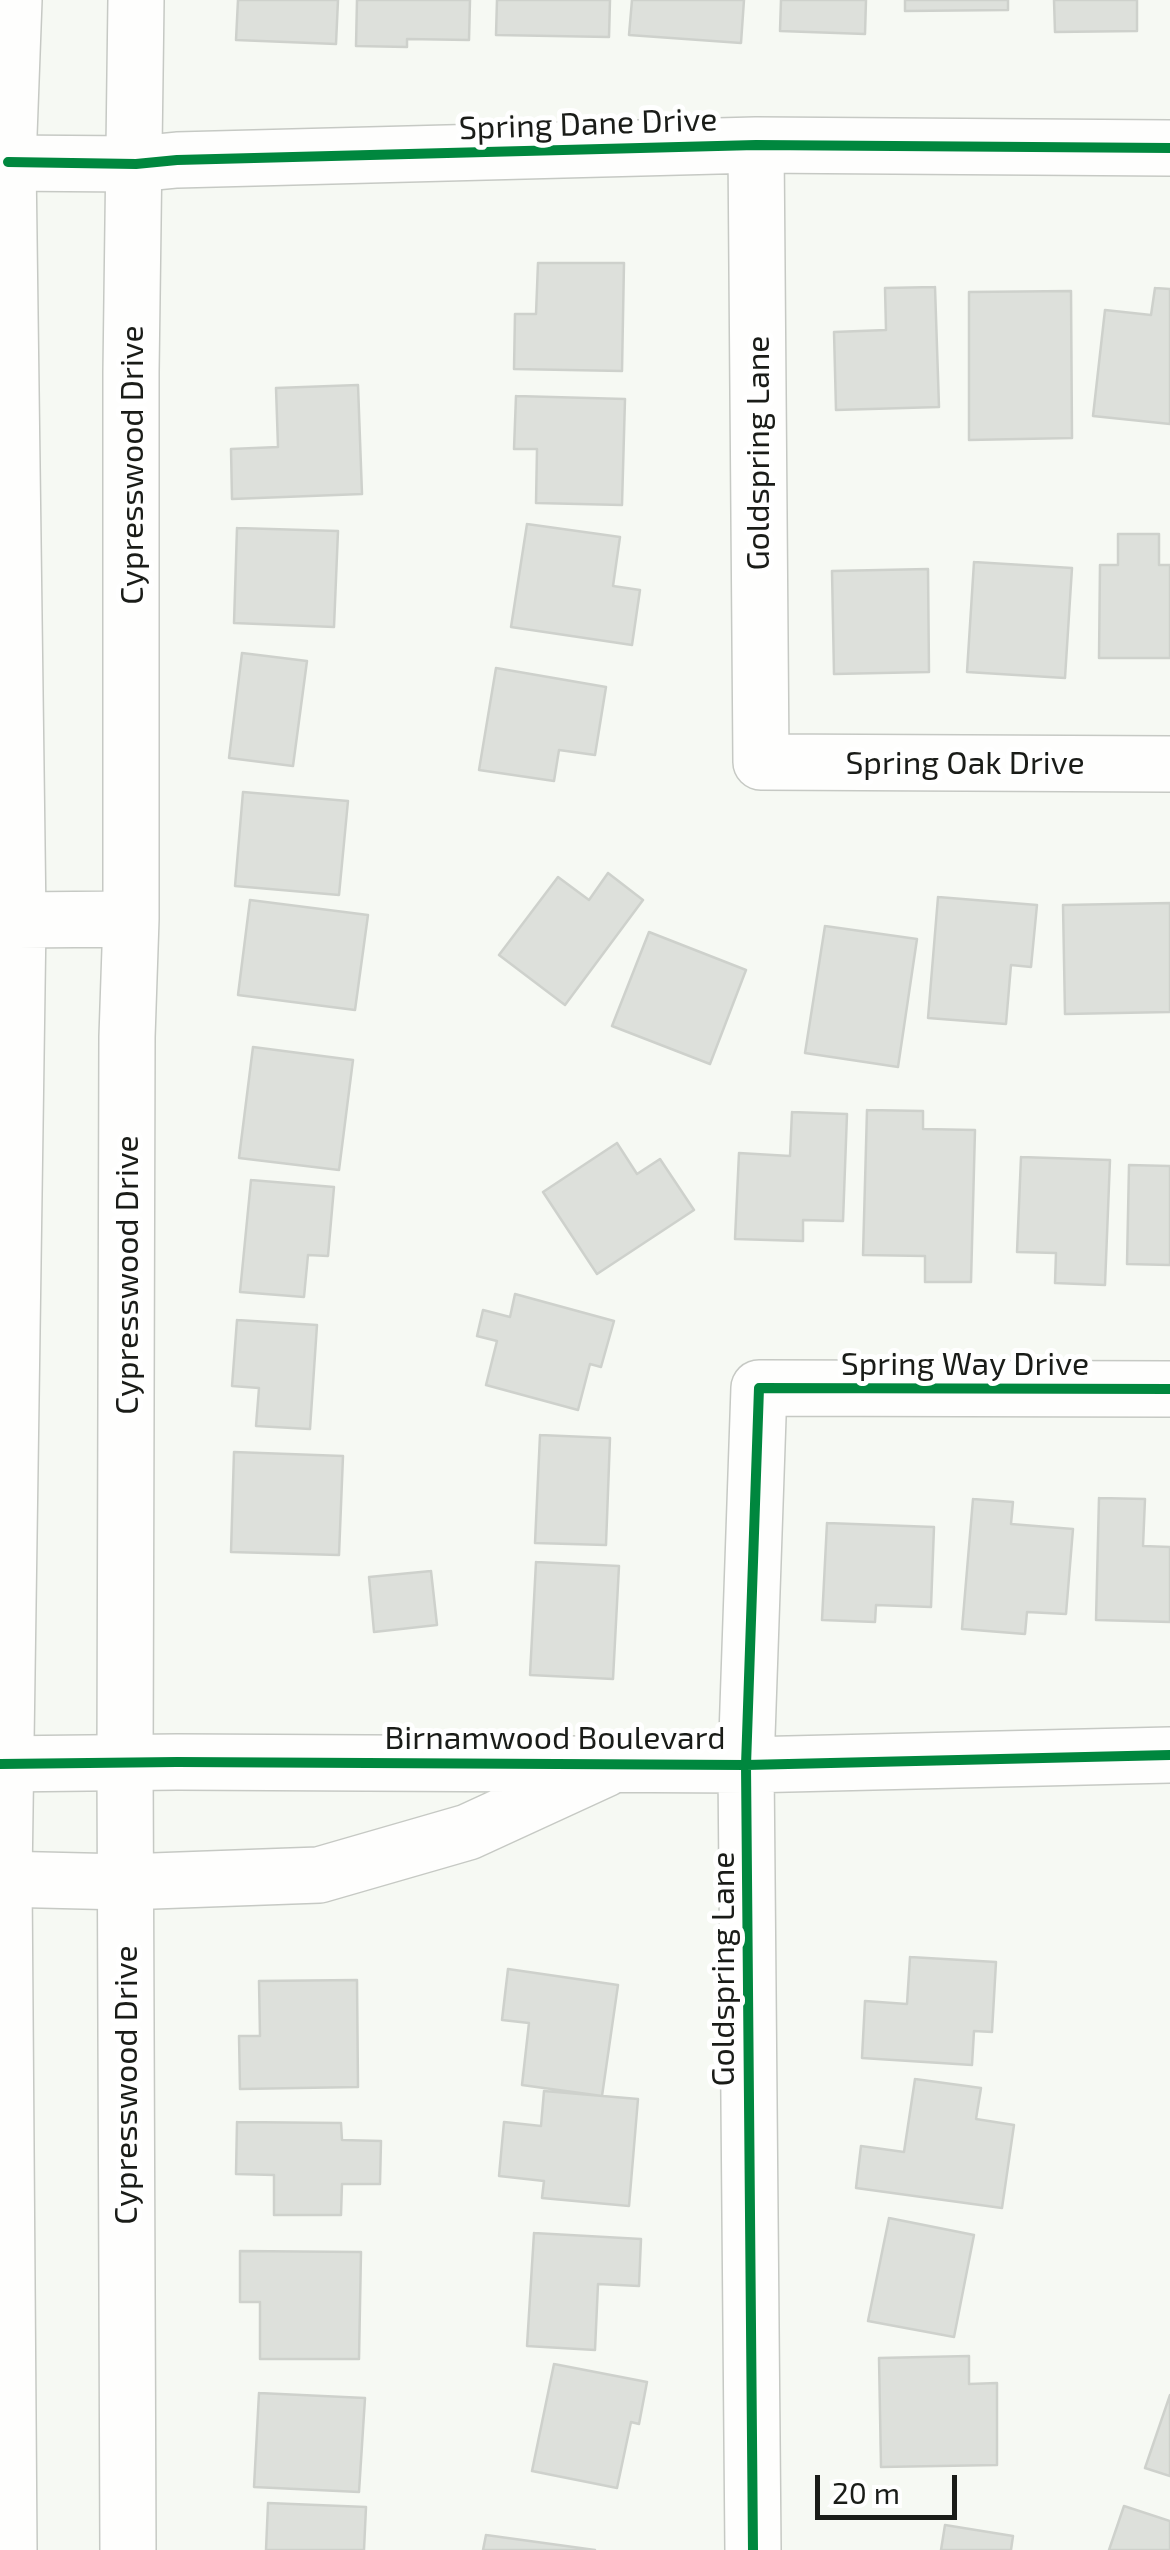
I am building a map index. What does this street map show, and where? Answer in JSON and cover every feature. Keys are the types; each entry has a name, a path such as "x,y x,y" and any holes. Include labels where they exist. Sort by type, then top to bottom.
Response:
{"street":[{"path":"9,2550 2,1879 8,987 12,898 4,162 14,0"},
{"name":"Cypresswood Drive","path":"128,2550 127,1037 136,0"},
{"name":"Spring Dane Drive","path":"4,162 136,164 756,144 1170,148"},
{"name":"Goldspring Lane","path":"756,144 760,762"},
{"name":"Spring Oak Drive","path":"760,762 1170,764"},
{"path":"12,898 131,919"},
{"name":"Goldspring Lane","path":"752,2550 746,1765 760,1388"},
{"name":"Spring Way Drive","path":"760,1388 1170,1389"},
{"name":"Birnamwood Boulevard","path":"4,1764 746,1765 1170,1755"},
{"name":"Birnamwood Boulevard","path":"2,1879 125,1882 320,1875 468,1832 621,1762"}],"building":[{"path":"238,0 338,0 336,44 236,40"},
{"path":"357,0 470,0 469,40 407,39 407,47 356,46"},
{"path":"497,0 610,0 609,37 496,35"},
{"path":"632,0 744,0 741,43 629,35"},
{"path":"781,0 866,0 865,34 780,31"},
{"path":"905,0 1008,0 1008,10 905,11"},
{"path":"1054,0 1137,0 1137,31 1055,32"},
{"path":"538,263 624,263 622,371 514,369 515,314 536,314"},
{"path":"935,287 939,407 836,410 834,332 886,330 885,288"},
{"path":"1155,288 1170,289 1170,424 1093,416 1105,310 1151,315"},
{"path":"1071,291 1072,438 969,440 969,292"},
{"path":"358,385 362,494 232,499 231,449 278,447 276,388"},
{"path":"516,396 625,399 622,505 536,503 537,449 514,449"},
{"path":"527,524 620,537 613,586 640,590 632,645 511,627"},
{"path":"237,528 338,531 334,627 234,623"},
{"path":"1118,534 1159,534 1159,565 1170,565 1170,658 1099,658 1100,565 1118,565"},
{"path":"974,562 1072,568 1065,678 967,672"},
{"path":"928,569 929,672 834,674 832,571"},
{"path":"242,653 307,661 293,766 229,758"},
{"path":"496,668 606,687 595,755 559,750 554,781 479,770"},
{"path":"243,792 348,801 339,895 235,886"},
{"path":"608,873 643,900 565,1005 499,955 558,877 589,900"},
{"path":"938,897 1037,905 1031,967 1011,965 1006,1024 928,1018"},
{"path":"250,900 368,915 355,1010 238,995"},
{"path":"1170,903 1170,1012 1065,1014 1063,905"},
{"path":"825,926 917,939 898,1067 805,1053"},
{"path":"649,932 746,970 710,1064 612,1026"},
{"path":"253,1047 353,1060 339,1170 239,1158"},
{"path":"867,1110 923,1111 923,1129 975,1130 971,1282 925,1282 925,1256 863,1255"},
{"path":"792,1112 847,1114 843,1221 803,1220 803,1241 735,1239 739,1153 790,1156"},
{"path":"617,1143 637,1174 660,1159 694,1210 597,1274 543,1192"},
{"path":"1021,1157 1110,1160 1105,1285 1055,1283 1056,1253 1017,1252"},
{"path":"1129,1165 1170,1166 1170,1265 1127,1264"},
{"path":"251,1180 334,1187 328,1256 308,1255 304,1297 240,1292"},
{"path":"515,1294 614,1321 601,1367 590,1364 578,1410 486,1385 497,1341 477,1336 483,1310 510,1317"},
{"path":"237,1320 317,1325 310,1429 256,1426 259,1388 232,1386"},
{"path":"540,1435 610,1438 606,1545 535,1543"},
{"path":"234,1452 343,1456 339,1555 231,1552"},
{"path":"1099,1498 1145,1499 1143,1546 1170,1547 1170,1622 1096,1620"},
{"path":"973,1499 1013,1502 1011,1524 1073,1529 1066,1614 1027,1612 1025,1634 962,1629"},
{"path":"827,1523 934,1527 931,1607 876,1605 875,1622 822,1620"},
{"path":"536,1562 619,1566 613,1679 530,1675"},
{"path":"431,1571 437,1625 374,1632 369,1577"},
{"path":"910,1957 996,1962 992,2032 974,2031 972,2065 862,2058 865,2001 907,2004"},
{"path":"508,1969 618,1985 602,2096 522,2085 529,2023 502,2020"},
{"path":"357,1980 358,2087 240,2089 239,2036 260,2036 259,1981"},
{"path":"915,2079 981,2088 976,2119 1014,2125 1002,2208 856,2188 861,2146 904,2152"},
{"path":"544,2091 638,2099 629,2206 542,2198 544,2181 499,2176 504,2122 541,2126"},
{"path":"237,2122 341,2123 342,2140 381,2141 380,2184 342,2184 341,2215 274,2215 274,2175 236,2174"},
{"path":"889,2218 974,2235 954,2337 868,2321"},
{"path":"534,2233 641,2239 639,2286 598,2284 595,2350 527,2346"},
{"path":"240,2251 361,2252 359,2359 260,2359 260,2302 240,2302"},
{"path":"969,2356 969,2384 997,2383 997,2465 881,2467 879,2358"},
{"path":"554,2364 647,2382 639,2424 631,2422 617,2488 532,2471"},
{"path":"259,2393 365,2398 359,2492 254,2487"},
{"path":"1170,2395 1170,2476 1145,2468"},
{"path":"268,2503 366,2507 364,2550 266,2550"},
{"path":"1124,2506 1170,2521 1170,2550 1109,2550"},
{"path":"945,2525 1013,2536 1011,2550 941,2550"},
{"path":"486,2535 595,2550 483,2550"}],"cycle path":[{"path":"8,162 136,164 756,145 1170,148"},
{"path":"753,2550 746,1765 759,1388 1170,1389"},
{"path":"0,1764 746,1765 1170,1755"}]}
